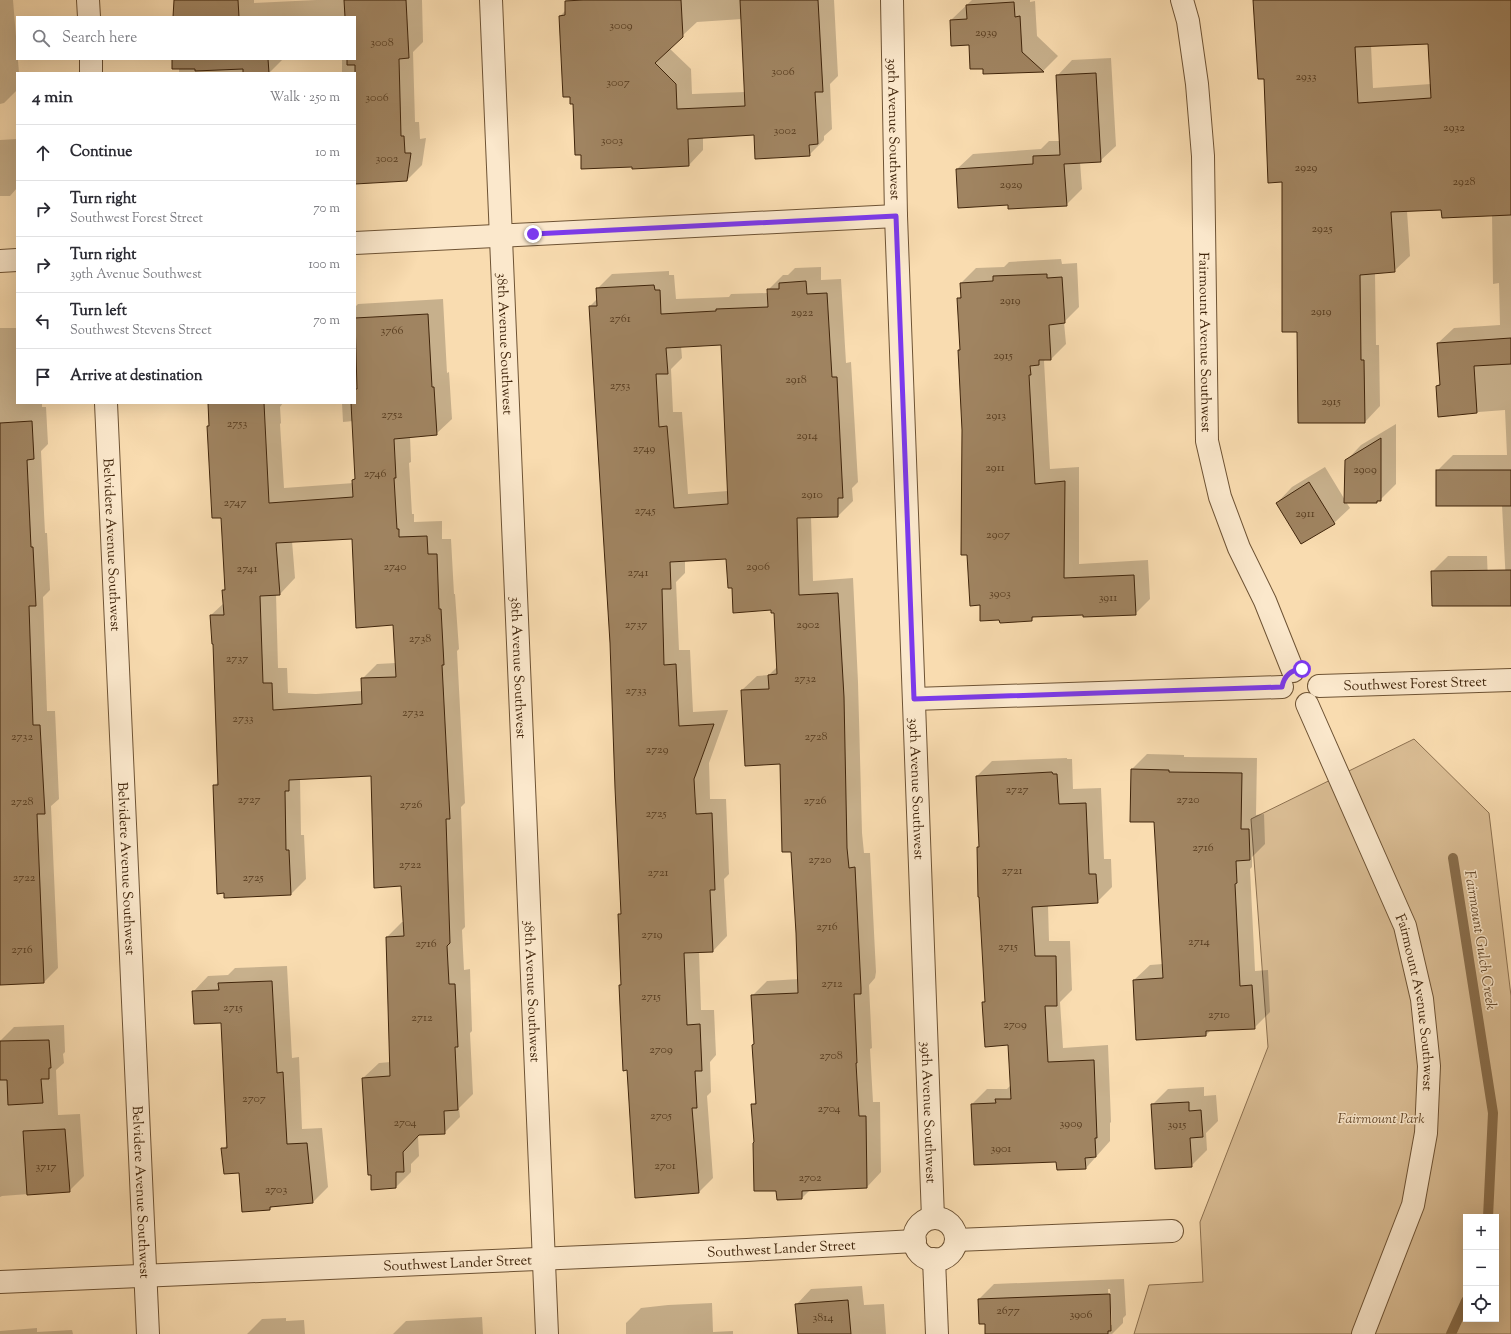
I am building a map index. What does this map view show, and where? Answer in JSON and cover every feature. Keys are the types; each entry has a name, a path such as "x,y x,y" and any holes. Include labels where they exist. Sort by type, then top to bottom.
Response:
{"street":[{"path":"88,0 89,16"},
{"name":"38th Avenue Southwest","path":"491,0 547,1334"},
{"name":"39th Avenue Southwest","path":"892,0 896,216 933,1218"},
{"name":"Fairmount Avenue Southwest","path":"1182,0 1188,22 1197,84 1203,156 1207,441 1220,497 1239,548 1265,601 1288,679"},
{"path":"91,60 92,72"},
{"path":"356,243 896,216"},
{"path":"0,261 16,260"},
{"name":"Belvidere Avenue Southwest","path":"106,404 148,1334"},
{"path":"914,699 1288,679 1302,669 1312,673 1316,677 1313,695 1298,705 1292,703 1283,694 1288,679"},
{"name":"Southwest Forest Street","path":"1313,695 1511,680"},
{"name":"Fairmount Avenue Southwest","path":"1313,695 1405,926 1422,999 1429,1066 1426,1133 1413,1205 1363,1334"},
{"path":"933,1218 939,1218 951,1225 954,1230 956,1240 953,1249 943,1258 928,1258 917,1250 915,1241 916,1229 921,1223 933,1218"},
{"path":"956,1240 1172,1231"},
{"name":"Southwest Lander Street","path":"0,1282 544,1259 915,1241"},
{"path":"934,1259 937,1334"}],"green space":[{"name":"Fairmount Park","path":"1414,739 1489,813 1511,996 1511,1334 1134,1334 1149,1285 1203,1282 1200,1222 1268,1047 1251,819"}],"building":[{"path":"174,0 238,0 239,16 173,16"},
{"path":"344,0 406,0 409,58 399,59 401,136 404,136 405,153 411,153 407,181 356,184 356,72 355,65 347,65 347,60 356,60 356,16 345,16"},
{"path":"681,0 683,37 655,63 676,84 677,109 745,106 740,0 818,0 823,92 815,92 818,144 809,145 810,156 755,159 754,135 688,139 689,166 632,169 632,167 581,169 581,155 575,155 573,104 570,104 570,97 563,97 559,16 565,15 565,1"},
{"path":"1253,0 1511,0 1511,215 1442,218 1441,210 1391,212 1395,272 1360,275 1361,360 1364,360 1365,423 1298,423 1297,332 1282,332 1282,182 1268,183 1264,79 1258,79","holes":["1428,44 1431,98 1358,103 1355,47"]},
{"path":"1014,2 1015,17 1020,16 1022,52 1044,72 983,74 983,69 970,69 969,45 951,46 950,20 967,19 966,5"},
{"path":"172,60 268,60 269,72 243,72 243,69 195,71 195,69 172,69"},
{"path":"1096,73 1101,162 1064,164 1067,206 1008,209 1008,205 958,208 956,169 1033,164 1033,156 1060,155 1056,75"},
{"path":"1047,274 1047,278 1062,277 1065,323 1049,325 1051,360 1039,360 1039,365 1030,366 1031,375 1029,375 1035,484 1065,481 1064,578 1134,575 1136,615 1032,617 1032,621 1000,623 999,620 980,621 980,605 970,606 967,555 961,555 962,430 957,298 961,298 960,283 993,281 993,276"},
{"path":"806,281 807,294 827,293 832,377 837,377 843,498 838,498 838,517 797,518 799,595 838,593 844,697 847,848 849,868 855,867 861,988 861,994 854,994 856,1063 859,1116 866,1116 867,1188 802,1191 802,1199 777,1200 776,1191 754,1191 754,1142 751,1104 756,1104 752,1045 754,1044 751,995 798,993 796,933 791,852 782,852 780,764 745,766 741,690 769,689 768,675 777,674 774,613 771,613 771,610 733,613 732,588 728,588 726,559 670,562 671,589 662,589 664,665 676,664 679,726 714,724 694,779 696,814 712,813 715,890 710,890 713,952 684,953 687,1025 700,1024 702,1071 695,1071 697,1108 692,1108 699,1193 635,1198 627,1070 623,1071 619,985 621,985 618,914 621,914 610,643 589,306 597,306 596,288 654,285 655,290 660,290 661,314 716,311 716,309 768,307 767,289 779,289 779,283","holes":["721,345 728,504 674,508 667,426 659,427 656,374 668,374 666,348"]},
{"path":"428,314 432,387 434,387 437,435 394,439 396,478 394,478 397,529 399,529 399,537 427,536 428,554 437,554 439,609 441,609 444,665 442,665 450,819 446,819 450,943 447,946 449,984 455,984 458,1047 455,1047 458,1110 444,1111 445,1134 419,1135 403,1152 404,1172 396,1172 396,1188 371,1190 371,1175 368,1175 362,1078 390,1076 386,937 404,936 401,886 374,888 371,776 289,780 289,791 285,791 286,850 289,850 291,895 224,898 224,893 217,894 213,785 218,785 213,644 210,615 224,615 222,590 225,590 221,518 212,518 207,426 209,426 208,404 264,404 269,503 353,497 352,480 355,479 351,404 356,404 356,318","holes":["352,539 356,628 393,625 396,677 361,678 362,704 273,710 272,683 263,683 260,596 280,595 276,543"]},
{"path":"1511,338 1511,364 1474,366 1477,413 1438,417 1436,386 1440,385 1437,343"},
{"path":"32,421 34,459 27,460 31,547 33,547 36,606 29,606 33,725 40,725 45,814 37,814 44,983 0,985 0,423"},
{"path":"1381,438 1381,501 1377,501 1377,503 1344,503 1345,460"},
{"path":"1436,470 1511,470 1511,506 1436,506"},
{"path":"1309,482 1335,524 1301,544 1276,503"},
{"path":"1511,570 1511,606 1432,606 1431,571"},
{"path":"1131,769 1169,770 1169,772 1242,773 1241,829 1249,829 1250,860 1236,861 1237,883 1235,884 1240,986 1252,985 1255,1029 1206,1031 1206,1036 1136,1040 1133,980 1163,978 1154,822 1130,822"},
{"path":"1052,772 1053,774 1057,774 1059,804 1086,803 1089,874 1096,874 1098,903 1032,907 1035,956 1056,956 1057,1006 1045,1006 1048,1062 1094,1060 1097,1138 1095,1138 1096,1157 1085,1158 1086,1169 1057,1170 1056,1162 974,1165 971,1104 996,1103 995,1099 1011,1099 1008,1045 985,1047 982,1002 985,1002 978,897 977,847 979,847 976,776"},
{"path":"272,981 277,1073 283,1072 287,1144 307,1143 313,1203 270,1207 270,1210 242,1212 239,1173 224,1174 221,1148 227,1148 221,1023 194,1024 192,991 219,990 218,983"},
{"path":"49,1040 51,1068 49,1068 49,1079 41,1079 43,1103 8,1105 7,1080 0,1080 0,1041"},
{"path":"1189,1102 1189,1111 1201,1110 1203,1137 1190,1138 1192,1167 1155,1169 1151,1104"},
{"path":"65,1129 70,1192 27,1195 23,1131"},
{"path":"1110,1294 1111,1331 1108,1331 1108,1334 985,1334 985,1324 979,1324 978,1299"},
{"path":"848,1300 851,1334 798,1334 795,1304"}],"waterway":[{"name":"Fairmount Gulch Creek","path":"1453,858 1493,1113 1488,1214"},
{"name":"Fairmount Gulch Creek","path":"1451,1334 1463,1308"}],"route":[{"path":"533,234 896,216 914,699 1282,687 1283,681 1290,672 1296,669 1302,669"}]}
